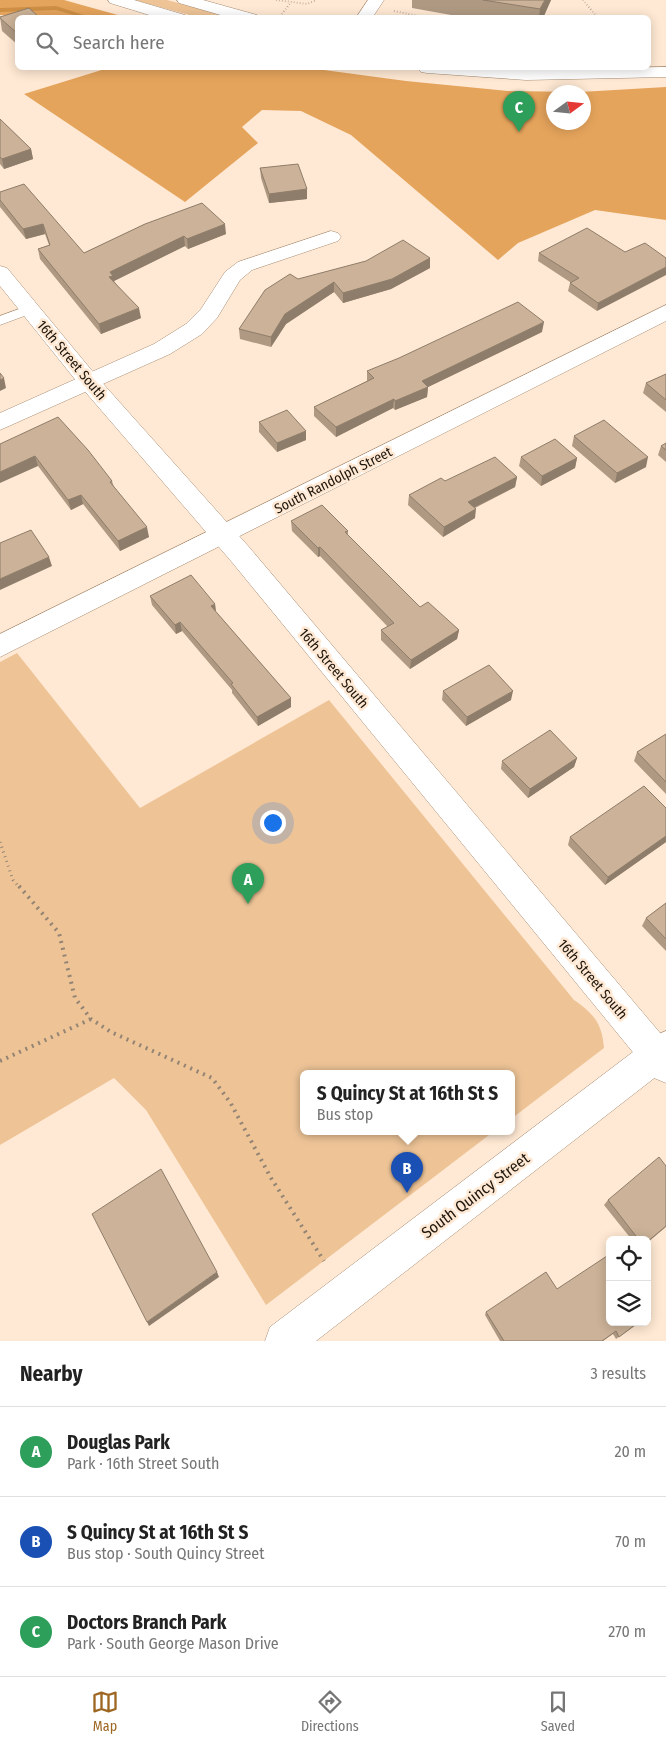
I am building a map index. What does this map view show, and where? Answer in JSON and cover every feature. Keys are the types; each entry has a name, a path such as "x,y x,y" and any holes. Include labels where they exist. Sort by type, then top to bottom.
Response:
{"street":[{"path":"116,0 168,15"},
{"path":"185,0 240,15"},
{"path":"366,15 376,0"},
{"path":"455,70 526,75 666,72"},
{"path":"0,422 162,349 194,329 209,312 232,276 245,266 331,237"},
{"name":"16th Street South","path":"0,272 90,383 224,535 663,1056"},
{"name":"South Randolph Street","path":"0,646 666,312"},
{"name":"South Quincy Street","path":"284,1341 663,1056"}],"lane":[{"path":"0,321 30,309"}],"path":[{"path":"276,0 307,4 317,0"},
{"path":"583,0 596,15"},
{"path":"282,14 291,2"},
{"path":"394,11 413,15"},
{"path":"0,842 13,880 59,934 75,998 91,1018 111,1032 212,1078 230,1102 271,1178 324,1261"},
{"path":"0,1062 91,1018"}],"shaded area":[{"path":"0,0 64,0 118,15 15,15 0,15"},
{"path":"134,0 167,0 223,15 190,15"},
{"path":"102,70 324,70 406,81 508,91 546,92 546,130 591,130 591,91 666,87 666,220 595,210 518,243 498,260 351,135 301,111 262,110 242,127 258,143 185,202 24,94"},
{"path":"17,653 140,808 329,700 574,1000 596,1020 603,1039 604,1048 515,1116 515,1070 300,1070 300,1135 489,1135 266,1305 146,1110 114,1078 0,1145 0,662"}],"building":[{"path":"483,0 545,0 540,9"},
{"path":"29,8 37,15 15,15 15,31 0,17"},
{"path":"0,119 31,149 2,159 0,157"},
{"path":"298,164 307,189 269,194 260,168"},
{"path":"24,184 84,253 145,224 202,203 225,224 187,239 184,236 110,272 113,276 109,277 139,308 99,324 38,249 50,245 43,224 23,229 0,200 0,192"},
{"path":"587,228 625,252 645,243 666,258 666,267 598,303 570,283 579,278 539,253"},
{"path":"403,240 430,258 392,279 343,293 334,282 285,314 271,337 239,329 265,290 290,274 298,279 366,261"},
{"path":"518,302 544,322 422,381 428,387 395,401 394,399 336,427 314,407 374,378 367,371"},
{"path":"666,374 666,400 646,383"},
{"path":"287,410 306,431 277,443 259,422"},
{"path":"58,417 88,450 112,481 110,482 147,527 118,541 81,495 68,500 35,456 0,472 0,444"},
{"path":"604,420 648,457 617,473 574,436"},
{"path":"555,439 577,458 542,476 521,457"},
{"path":"666,443 666,450 661,446"},
{"path":"495,457 517,477 468,502 476,509 444,527 409,495 441,478 445,481"},
{"path":"322,505 348,531 345,532 420,607 428,602 459,630 411,660 381,630 394,623 320,547 318,548 291,521"},
{"path":"31,530 49,557 0,579 0,543"},
{"path":"191,575 215,604 211,606 291,698 257,717 231,684 233,683 180,622 175,625 150,596"},
{"path":"489,665 513,691 467,717 443,691"},
{"path":"550,730 577,758 530,789 502,761"},
{"path":"666,734 666,782 637,752"},
{"path":"644,786 666,808 666,836 608,877 570,837"},
{"path":"666,903 666,939 646,918"},
{"path":"659,1157 666,1166 666,1226 651,1239 651,1236 636,1236 608,1200"},
{"path":"161,1169 217,1272 147,1322 92,1214"},
{"path":"606,1257 606,1326 634,1326 619,1337 616,1331 602,1341 504,1341 486,1312 546,1272 557,1289"}],"waterway":[{"path":"0,10 56,8 80,15"}],"place":[{"name":"Doctors Branch Park","path":"519,132"},
{"name":"Douglas Park","path":"248,904"},
{"name":"S Quincy St at 16th St S","path":"407,1193"}]}
